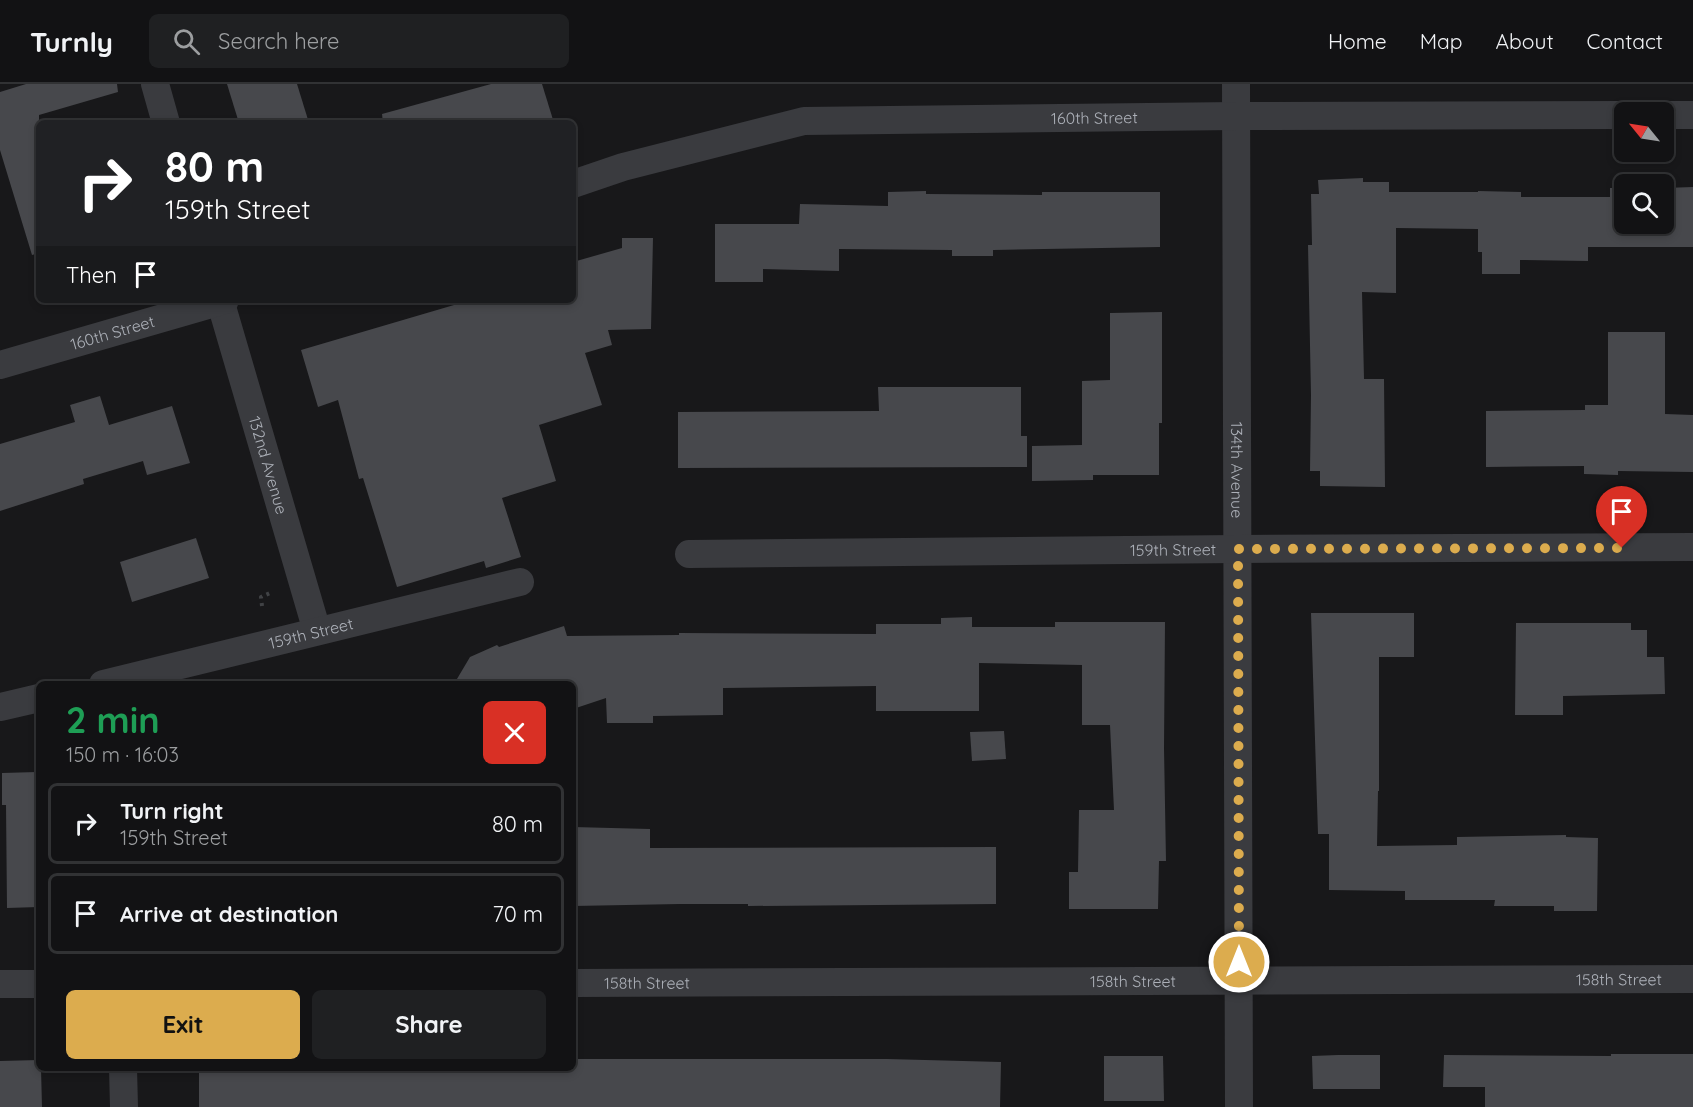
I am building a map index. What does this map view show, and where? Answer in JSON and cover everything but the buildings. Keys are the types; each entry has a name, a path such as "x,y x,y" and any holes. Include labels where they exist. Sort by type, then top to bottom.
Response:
{"street":[{"path":"154,84 165,120"},
{"name":"134th Avenue","path":"1236,84 1239,1107"},
{"name":"160th Street","path":"576,183 622,167 804,121 1236,116 1614,115"},
{"path":"1674,115 1693,115"},
{"name":"160th Street","path":"0,365 215,303"},
{"name":"132nd Avenue","path":"223,303 317,631"},
{"name":"159th Street","path":"689,554 1693,547"},
{"name":"159th Street","path":"122,681 520,582"},
{"path":"0,706 36,699"},
{"name":"158th Street","path":"576,983 1693,979"},
{"path":"0,984 36,984"},
{"path":"123,1071 124,1107"}],"path":[{"path":"262,606 261,597 270,593"}],"route":[{"path":"1239,962 1238,549 1622,548"}]}
